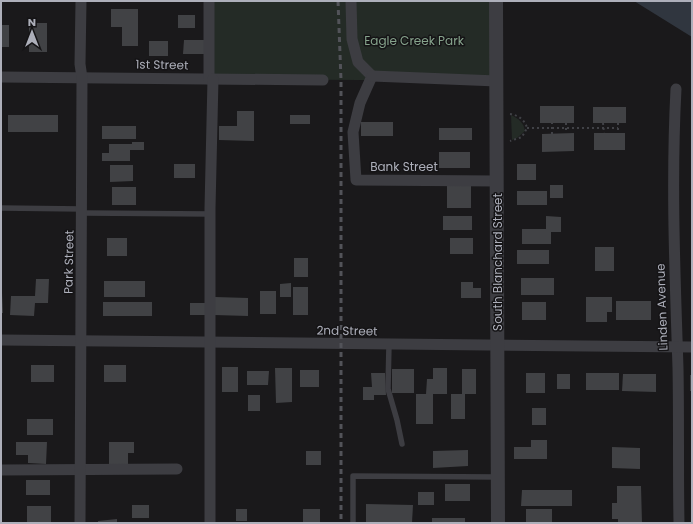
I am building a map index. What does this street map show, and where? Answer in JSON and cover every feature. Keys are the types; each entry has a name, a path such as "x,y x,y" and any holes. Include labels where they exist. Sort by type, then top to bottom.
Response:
{"street":[{"name":"Park Street","path":"80,523 83,211 82,78 80,64 81,1"},
{"path":"209,1 211,79 210,523"},
{"path":"351,1 352,39 358,62 372,76 497,82"},
{"name":"South Blanchard Street","path":"496,1 498,523"},
{"name":"Bank Street","path":"372,76 360,103 353,132 356,180 497,181"},
{"name":"1st Street","path":"1,77 322,80"},
{"name":"Linden Avenue","path":"676,89 673,142 672,221 679,523"},
{"name":"2nd Street","path":"1,340 692,347"},
{"path":"1,470 177,469"}],"lane":[{"path":"1,208 210,214"},
{"path":"389,344 388,389 402,444"},
{"path":"352,523 352,476 498,477"}],"path":[{"path":"510,114 517,115 527,128"},
{"path":"552,123 552,134"},
{"path":"566,123 566,133"},
{"path":"604,123 604,133"},
{"path":"618,123 618,133"},
{"path":"527,128 618,128"},
{"path":"510,141 522,137 527,128"}],"green space":[{"name":"Eagle Creek Park","path":"209,1 496,1 497,81 209,79"},
{"path":"511,115 520,121 525,131 517,138 512,140"}],"shaded area":[{"path":"634,1 692,1 692,37"}],"building":[{"path":"111,9 138,9 138,46 122,46 122,27 111,27"},
{"path":"178,15 195,15 195,28 178,28"},
{"path":"29,23 47,23 47,52 29,52"},
{"path":"1,25 9,25 9,47 1,47"},
{"path":"184,40 205,40 204,54 183,54"},
{"path":"149,41 168,41 168,56 149,56"},
{"path":"540,106 574,106 574,123 540,123"},
{"path":"593,107 626,107 626,123 593,123"},
{"path":"237,111 254,111 254,141 219,140 219,126 237,126"},
{"path":"8,115 58,115 58,132 8,132"},
{"path":"290,115 310,115 310,124 290,124"},
{"path":"361,122 393,122 393,136 361,136"},
{"path":"102,126 136,126 136,139 102,139"},
{"path":"439,128 472,128 472,140 439,140"},
{"path":"574,133 574,151 542,152 542,134"},
{"path":"594,133 625,133 625,150 594,150"},
{"path":"132,142 144,142 144,150 130,150 130,161 102,161 102,153 109,153 109,144 132,144"},
{"path":"439,152 470,152 470,168 439,168"},
{"path":"174,164 195,164 195,178 174,178"},
{"path":"517,164 536,164 536,180 517,180"},
{"path":"110,165 133,165 133,181 110,182"},
{"path":"550,185 563,185 563,198 550,198"},
{"path":"447,186 471,186 471,208 447,208"},
{"path":"112,187 136,187 136,205 112,205"},
{"path":"517,191 547,191 547,205 517,205"},
{"path":"443,216 472,216 472,230 443,230"},
{"path":"546,216 561,217 561,232 551,232 551,244 522,244 522,229 546,229"},
{"path":"107,238 127,238 127,256 107,256"},
{"path":"450,238 473,238 473,254 450,254"},
{"path":"595,247 614,247 614,271 595,271"},
{"path":"517,250 549,250 549,264 517,264"},
{"path":"294,258 308,258 308,277 294,277"},
{"path":"521,278 554,278 554,295 521,295"},
{"path":"36,279 49,279 48,303 35,303 34,316 10,315 11,296 35,296"},
{"path":"104,281 145,281 145,297 104,297"},
{"path":"461,282 473,282 473,288 481,288 481,298 461,298"},
{"path":"291,283 291,297 280,297 280,284"},
{"path":"293,287 308,287 308,315 293,315"},
{"path":"260,291 276,291 276,314 260,314"},
{"path":"2,293 3,313 1,313"},
{"path":"215,297 248,298 248,316 214,315"},
{"path":"586,297 612,297 612,312 607,312 607,322 586,322"},
{"path":"616,301 651,301 651,320 616,320"},
{"path":"103,302 152,302 152,316 103,316"},
{"path":"522,302 546,302 546,320 522,320"},
{"path":"190,303 205,303 205,315 190,315"},
{"path":"31,365 54,365 54,382 31,382"},
{"path":"104,365 126,365 126,382 104,382"},
{"path":"222,367 238,367 238,392 222,392"},
{"path":"275,368 292,368 292,402 276,403"},
{"path":"433,368 447,368 447,394 433,394 433,424 416,424 416,394 426,394 427,379 433,379"},
{"path":"392,369 414,369 414,393 392,393"},
{"path":"462,369 476,369 476,394 465,394 465,419 451,419 451,394 462,394"},
{"path":"300,370 319,370 319,387 300,387"},
{"path":"247,371 269,371 268,385 247,385"},
{"path":"371,373 385,373 386,395 374,395 374,400 363,400 363,387 372,387"},
{"path":"526,373 545,373 545,393 526,393"},
{"path":"586,373 619,373 619,390 586,390"},
{"path":"557,374 570,374 570,389 557,389"},
{"path":"623,374 656,374 656,392 622,391"},
{"path":"690,375 692,375 692,391 690,391"},
{"path":"248,395 260,395 260,411 248,411"},
{"path":"532,408 546,408 546,425 532,425"},
{"path":"27,419 53,419 53,435 27,435"},
{"path":"531,440 547,440 547,459 514,459 514,447 531,447"},
{"path":"16,442 47,442 46,464 28,463 28,455 16,455"},
{"path":"109,442 134,442 134,453 128,453 128,464 109,464"},
{"path":"612,447 640,448 640,469 612,468"},
{"path":"468,450 468,466 433,468 433,451"},
{"path":"306,451 321,451 321,465 306,465"},
{"path":"26,480 50,480 50,495 26,495"},
{"path":"445,484 470,484 470,501 445,501"},
{"path":"617,486 641,486 642,523 618,523 618,519 612,519 612,503 617,503"},
{"path":"522,490 572,490 572,506 521,506"},
{"path":"418,492 434,492 434,505 418,505"},
{"path":"366,504 413,505 412,523 366,523"},
{"path":"132,505 149,505 149,518 132,518"},
{"path":"27,506 51,506 51,522 27,522"},
{"path":"236,509 247,509 247,521 236,521"},
{"path":"303,509 320,509 320,523 303,523"},
{"path":"526,509 552,509 552,523 526,523"},
{"path":"432,518 465,518 465,523 432,523"},
{"path":"117,519 117,523 98,523 98,521"}],"railway":[{"path":"338,1 341,80 341,523"}]}
